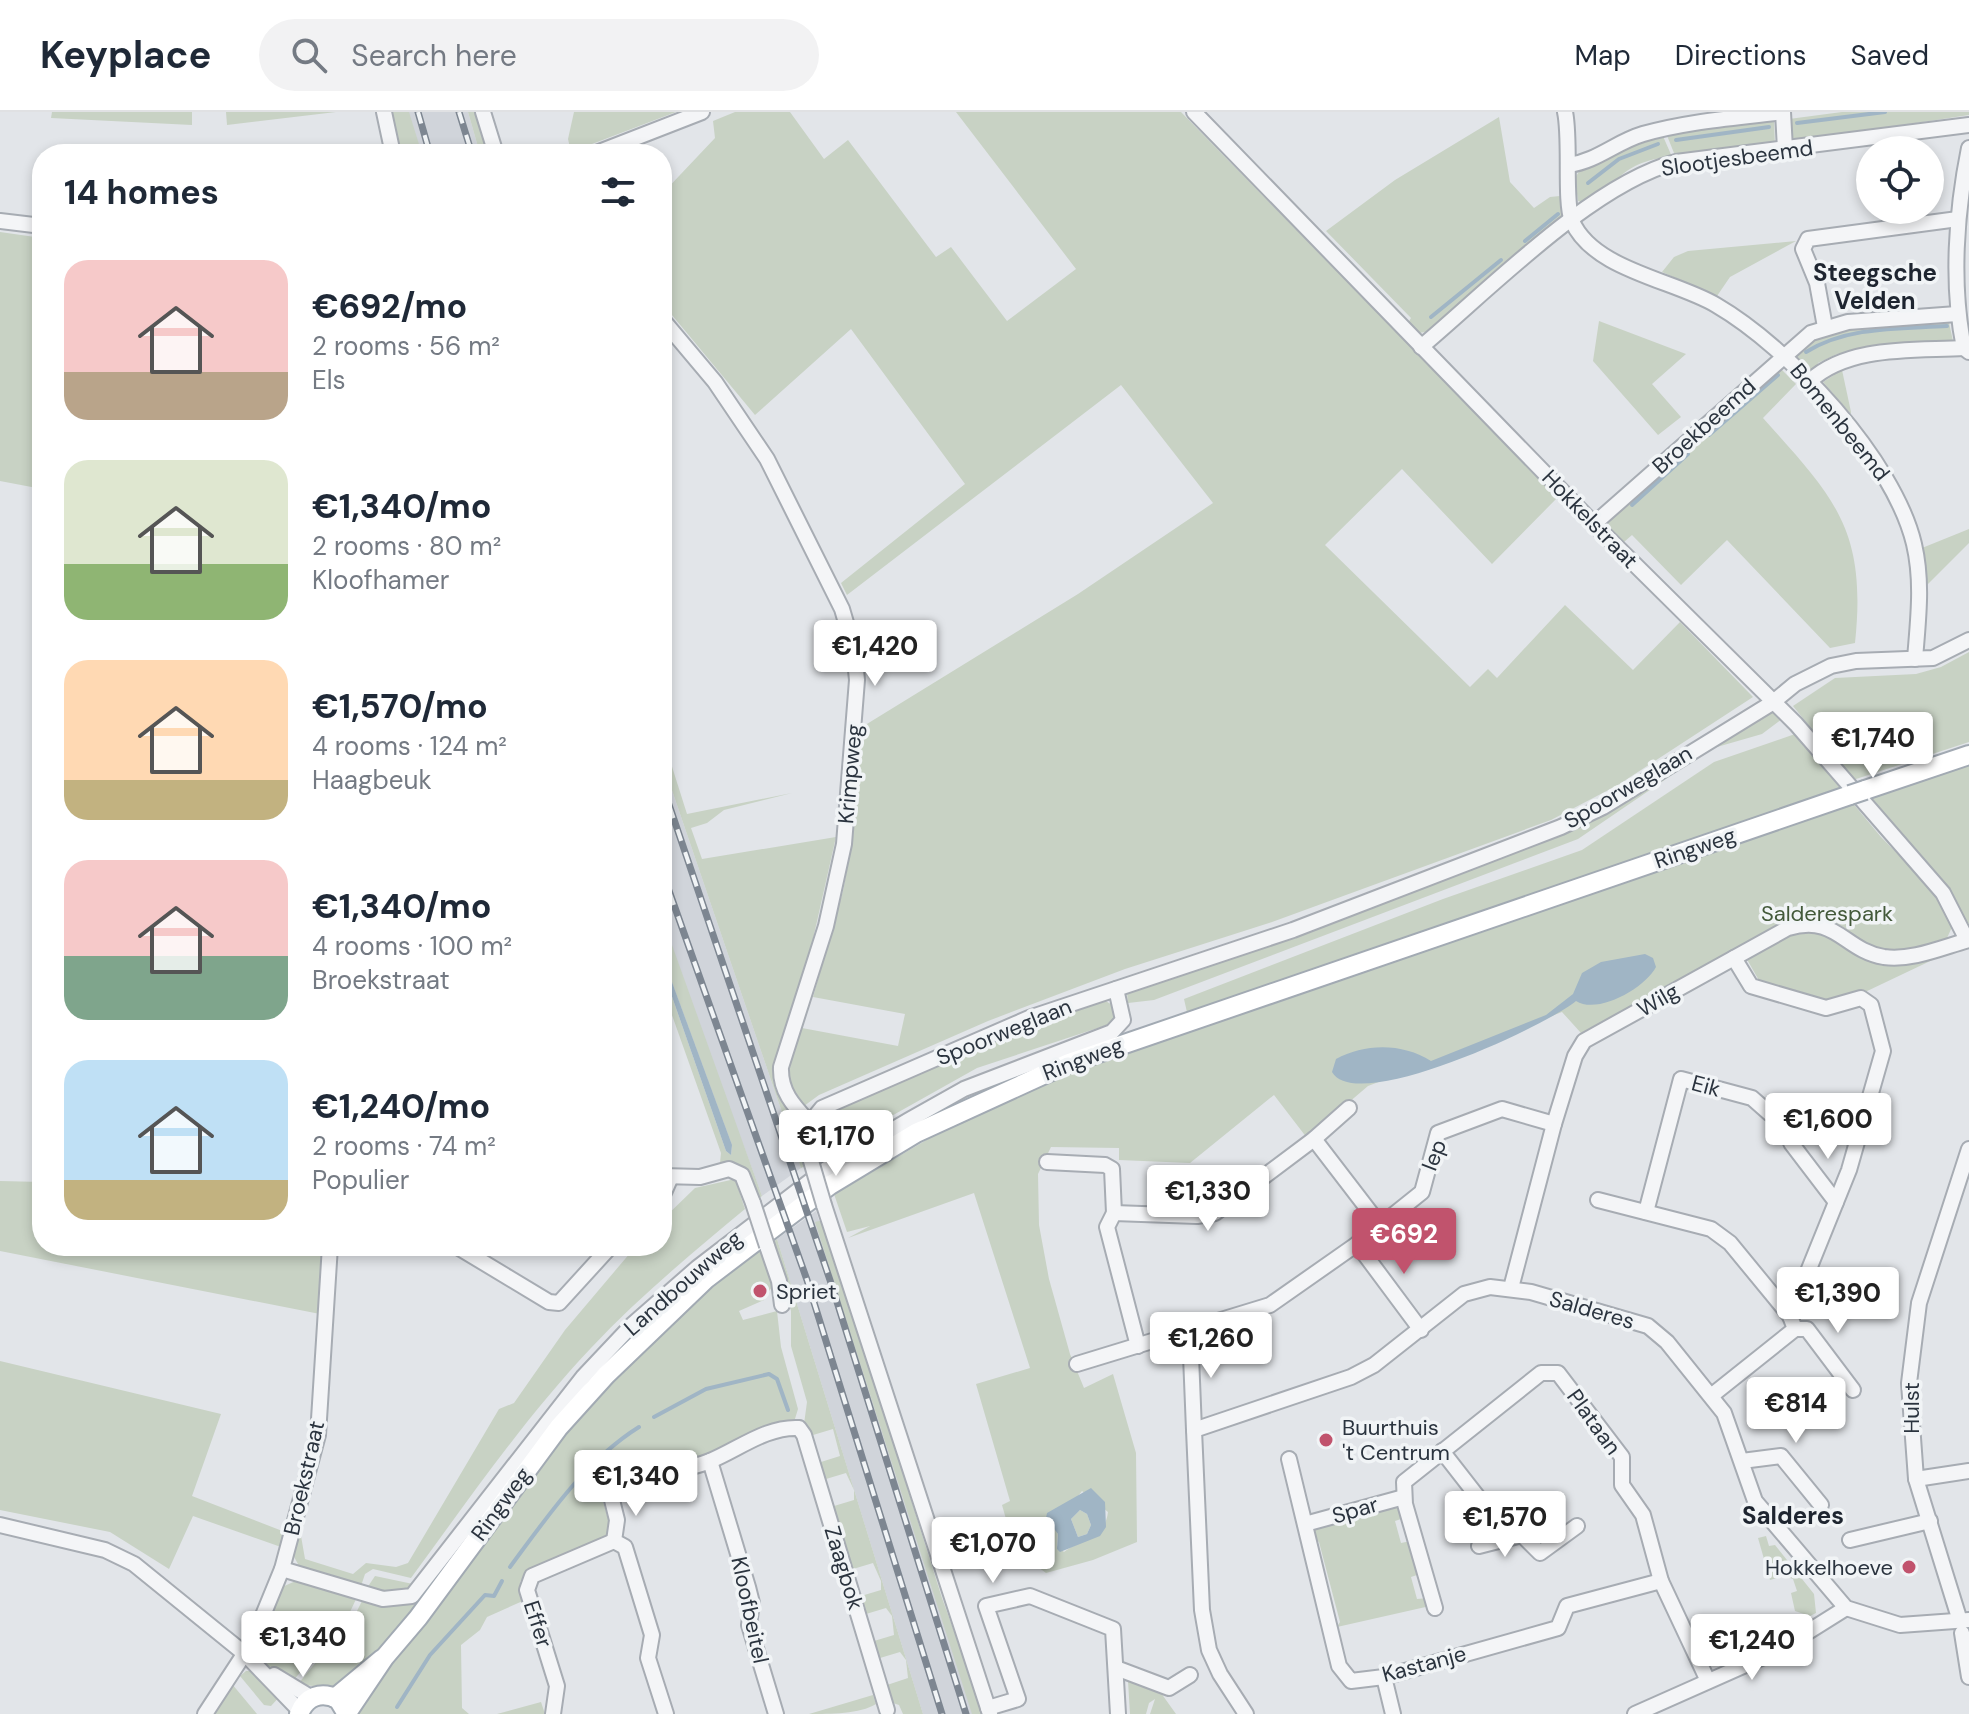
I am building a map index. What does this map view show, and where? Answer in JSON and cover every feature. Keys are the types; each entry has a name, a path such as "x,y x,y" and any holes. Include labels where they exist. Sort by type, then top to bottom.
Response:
{"main road":[{"name":"Ringweg","path":"343,1708 418,1618 559,1427 645,1336 751,1243 830,1185 916,1133 973,1104 1084,1058 1969,755"},
{"path":"304,1708 322,1695 343,1708"}],"street":[{"path":"384,112 391,144"},
{"path":"483,112 493,144"},
{"path":"620,144 702,112"},
{"name":"Hokkelstraat","path":"1194,112 1594,524 1806,735 1929,875 1954,911 1968,940"},
{"path":"1565,112 1572,220"},
{"path":"1569,165 1592,161 1626,141 1670,127 1783,112 1785,149"},
{"name":"Slootjesbeemd","path":"1421,347 1572,220 1616,188 1652,169 1676,162 1969,125"},
{"path":"1810,381 1819,373 1855,357 1967,350 1957,314 1958,219 1969,148"},
{"path":"1825,327 1817,283 1803,249 1805,241 1812,237 1958,219"},
{"name":"Bomenbeemd","path":"1572,220 1609,260 1717,305 1784,354 1810,381 1891,486 1905,516 1915,545 1920,592 1915,659"},
{"path":"0,221 32,225"},
{"name":"Broekbeemd","path":"1594,524 1784,354 1825,327 1957,314"},
{"name":"Krimpweg","path":"672,331 715,382 767,459 842,609 854,650 855,708 844,844 826,926 781,1067 781,1079 787,1096 808,1121"},
{"name":"Spoorweglaan","path":"808,1121 822,1108 1029,1018 1293,930 1561,827 1603,807 1772,703 1795,684 1831,666 1856,661 1933,658 1969,640"},
{"name":"Wilg","path":"1511,1288 1554,1124 1575,1056 1584,1041 1788,928 1809,922 1828,926 1868,953 1886,957 1903,957 1968,940"},
{"path":"1711,1396 1792,1323 1858,1139 1883,1051 1871,1005 1861,998 1826,1008 1751,986 1734,958"},
{"name":"Landbouwweg","path":"282,1569 383,1599 412,1596 537,1431 583,1377 633,1324 697,1268 826,1169 909,1120 964,1089 1112,1032 1123,1020 1116,989"},
{"name":"Eik","path":"1646,1212 1681,1079 1752,1098 1769,1113 1858,1139"},
{"path":"1114,1213 1197,1216 1215,1213 1314,1139 1349,1108"},
{"name":"Iep","path":"1077,1364 1270,1305 1357,1244 1422,1192 1438,1133 1502,1109 1554,1124"},
{"path":"808,1121 805,1139 824,1205 989,1711 1018,1699 986,1606 1030,1596 1113,1629 1118,1714"},
{"path":"1314,1139 1380,1225"},
{"path":"1791,1143 1836,1202"},
{"name":"Hulst","path":"1969,1149 1919,1303 1909,1383 1916,1479 1964,1625 1969,1677"},
{"path":"1047,1162 1105,1165 1112,1169 1114,1213 1107,1227 1138,1346"},
{"path":"672,1177 700,1177 729,1169 742,1175 779,1281 782,1305"},
{"path":"1598,1200 1711,1229 1730,1243 1792,1323 1816,1337 1853,1390"},
{"path":"1357,1244 1421,1330"},
{"name":"Broekstraat","path":"205,1714 245,1654 282,1569 318,1435 329,1256"},
{"path":"473,1256 549,1302 559,1303 602,1256"},
{"name":"Salderes","path":"1194,1430 1351,1377 1374,1365 1464,1294 1490,1287 1511,1288 1648,1326 1667,1342 1724,1413 1755,1501 1846,1608"},
{"path":"1190,1331 1202,1610 1209,1650 1220,1674 1246,1714"},
{"name":"Plataan","path":"1404,1497 1404,1482 1442,1451 1541,1373 1558,1373 1622,1457 1622,1485 1643,1515 1661,1581 1708,1681"},
{"name":"Zaagbok","path":"710,1461 743,1442 799,1428 804,1435 885,1713"},
{"path":"1442,1451 1495,1519 1522,1535 1540,1553 1577,1526"},
{"path":"1742,1461 1781,1456 1821,1505"},
{"name":"Kastanje","path":"1289,1459 1339,1666 1351,1681 1384,1677 1558,1628 1567,1606 1661,1581"},
{"path":"666,1714 648,1658 652,1635 625,1547 614,1541 618,1527 609,1494 612,1483 710,1461"},
{"name":"Kloofbeitel","path":"710,1461 748,1587 752,1603 749,1625 776,1714"},
{"path":"1916,1479 1969,1471"},
{"path":"1404,1497 1435,1608"},
{"name":"Spar","path":"1305,1524 1404,1497"},
{"path":"1850,1540 1930,1521"},
{"path":"0,1525 105,1550 134,1564 245,1654 304,1708"},
{"path":"1479,1546 1522,1535"},
{"name":"Effer","path":"553,1714 557,1686 527,1590 528,1582 532,1576 614,1541"},
{"path":"1635,1714 1660,1709 1708,1681 1779,1650 1846,1608 1900,1625 1964,1625"},
{"path":"1116,1668 1169,1688 1190,1675"},
{"path":"1384,1677 1393,1714"}],"shaded area":[{"path":"389,112 468,112 477,144 399,144"},
{"path":"672,790 801,1168 762,1196 743,1144 732,1148 672,983"},
{"path":"816,1211 948,1624 981,1714 923,1714 777,1239"}],"green space":[{"path":"52,112 192,112 192,125 51,118"},
{"path":"226,112 336,112 227,125"},
{"path":"387,112 409,112 419,144 394,144"},
{"path":"468,112 479,112 489,144 477,144"},
{"path":"574,112 676,112 592,144 569,144"},
{"path":"735,112 790,112 824,159 848,140 936,257 951,247 1007,321 1076,269 956,112 1181,112 1558,497 1492,564 1402,469 1325,545 1470,687 1488,669 1497,678 1565,605 1633,670 1680,622 1753,697 1618,785 1551,820 1269,923 1125,969 988,1021 819,1095 804,1106 796,1097 790,1078 792,1059 802,1028 898,1046 905,1014 813,997 843,891 853,837 862,727 1078,594 1213,503 1121,385 847,595 841,583 965,484 851,329 755,415 672,315 672,183 715,138 713,121"},
{"path":"1842,112 1969,112 1969,115 1791,142 1789,119"},
{"path":"1499,117 1510,182 1534,208 1550,197 1560,196 1564,222 1426,332 1418,333 1408,323 1411,318 1326,231 1395,180"},
{"path":"1774,120 1775,147 1683,153 1676,158 1666,133"},
{"path":"1662,134 1673,159 1640,164 1624,173 1614,184 1608,184 1587,198 1589,204 1578,201 1575,178 1580,170 1593,166 1622,148"},
{"path":"0,232 32,237 32,487 0,481"},
{"path":"1796,241 1730,277 1717,296 1662,272 1674,257 1688,251"},
{"path":"1948,318 1953,341 1864,348 1837,354 1818,363 1817,370 1810,373 1794,356 1822,335 1842,329"},
{"path":"1599,321 1686,354 1652,384 1681,417 1658,435 1593,361"},
{"path":"1777,365 1796,384 1763,418 1809,471 1840,518 1856,571 1855,643 1830,648 1727,540 1681,585 1632,535 1624,542 1609,527 1607,519"},
{"path":"1842,370 1851,412 1851,414 1823,382"},
{"path":"1969,529 1969,543 1927,585 1922,548"},
{"path":"1969,652 1969,742 1853,780 1793,706 1835,678 1916,674 1941,667"},
{"path":"1772,707 1782,719 1762,734 1710,749 1578,839 1154,1000 1128,1003 1127,993 1563,830"},
{"name":"Salderespark","path":"1795,734 1881,837 1931,888 1952,927 1947,938 1942,940 1945,954 1863,993 1825,1003 1761,984 1740,947 1581,1033 1562,1012 1368,1086 1307,1138 1274,1095 1190,1163 1119,1160 1119,1148 1051,1147 1038,1174 1039,1225 1049,1279 1070,1354 1084,1388 1113,1374 1136,1453 1137,1542 1093,1560 1046,1573 1038,1567 1035,1556 1024,1552 1016,1554 1002,1505 1010,1501 976,1384 1030,1368 974,1193 848,1238 870,1226 847,1232 834,1194 947,1128 1021,1092 1191,1030 1184,999 1443,899 1582,850 1714,762","holes":["1082,1491 1108,1512 1098,1533 1064,1552 1057,1546 1058,1534 1054,1527"]},
{"path":"1969,764 1969,924 1866,797"},
{"path":"672,767 687,814 792,793 724,810 707,823 691,828 702,859 836,837 804,979 774,1071 795,1117 805,1166 801,1168 672,790"},
{"path":"672,945 762,1196 757,1200 743,1167 720,1163 721,1153 672,1015 672,997 726,1151 731,1155 732,1145 672,982"},
{"path":"1104,1000 1114,1006 1117,1016 1110,1024 977,1068 822,1155 812,1128 830,1110 1013,1032"},
{"path":"735,1179 745,1209 647,1293 566,1375 498,1460 411,1578 373,1569 365,1574 361,1586 299,1566 292,1553 296,1535 301,1536 305,1559 353,1574 366,1563 396,1567 408,1563 499,1409 514,1403 565,1330 628,1256 672,1256 672,1210 695,1188"},
{"path":"0,1181 32,1182 32,1256 324,1256 320,1314 0,1251"},
{"path":"823,1220 942,1598 984,1714 972,1714 815,1222"},
{"path":"777,1239 923,1714 903,1714 899,1705 890,1702 881,1678 885,1677 887,1685 908,1678 906,1660 900,1652 880,1658 881,1667 878,1668 868,1633 874,1641 894,1635 892,1616 886,1608 866,1614 868,1622 865,1623 855,1589 858,1588 861,1596 881,1590 881,1581 873,1563 853,1569 855,1578 852,1579 827,1499 831,1498 834,1506 854,1500 854,1490 846,1473 826,1479 828,1488 824,1489 814,1455 818,1454 821,1462 840,1456 833,1429 813,1435 814,1444 811,1445 804,1424 807,1402 791,1346 791,1311 772,1243"},
{"path":"759,1243 773,1285 764,1300 739,1311 743,1320 777,1311 781,1347 798,1409 794,1422 702,1458 605,1479 599,1488 608,1519 613,1522 611,1533 602,1542 525,1574 520,1582 525,1600 487,1617 480,1630 461,1645 462,1708 469,1714 354,1714 547,1455 628,1360"},
{"path":"0,1361 221,1414 192,1496 285,1532 281,1547 193,1516 169,1569 110,1532 0,1510"},
{"path":"1397,1505 1404,1518 1395,1521 1401,1543 1411,1541 1420,1574 1411,1577 1417,1599 1428,1598 1430,1606 1337,1627 1340,1622 1319,1542 1314,1539 1314,1526"},
{"path":"1080,1510 1087,1514 1091,1525 1087,1534 1078,1537 1071,1519"},
{"path":"1766,1536 1769,1546 1775,1545 1814,1594 1816,1613 1810,1616 1795,1611 1791,1593 1797,1591 1793,1579 1785,1576 1770,1580 1758,1538"},
{"path":"375,1576 413,1584 410,1589 384,1594 367,1588"},
{"path":"298,1580 357,1597 350,1612 293,1681 268,1666 258,1647 282,1587"},
{"path":"428,1587 430,1589 386,1644 334,1689 298,1684 355,1615 363,1599 383,1604 405,1603"},
{"path":"246,1671 253,1671 281,1695 271,1706 264,1705 240,1676"},
{"path":"1120,1676 1162,1689 1161,1693 1176,1714 1150,1714 1155,1699 1149,1703 1146,1714 1130,1714 1128,1681"},
{"path":"232,1684 257,1714 209,1714"},
{"path":"873,1695 876,1704 862,1710 809,1714"},
{"path":"541,1702 545,1714 497,1714"}],"water":[{"path":"1645,954 1653,958 1656,967 1632,991 1596,1005 1576,1001 1529,1029 1452,1062 1376,1083 1348,1082 1332,1072 1336,1059 1371,1048 1396,1048 1431,1061 1546,1015 1573,994 1582,973 1601,962"},
{"path":"672,982 732,1145 731,1155 726,1151 672,997"},
{"path":"1091,1488 1105,1502 1106,1527 1100,1536 1060,1552 1057,1549 1058,1534 1046,1518 1047,1513","holes":["1080,1510 1087,1514 1091,1525 1087,1534 1078,1537 1071,1519"]}],"waterway":[{"path":"1797,123 1885,112"},
{"name":"Bomenbeemd","path":"1676,140 1769,127"},
{"path":"1588,183 1619,159 1658,144"},
{"path":"1525,241 1558,214"},
{"path":"1431,317 1501,260"},
{"path":"1806,352 1856,333 1947,326"},
{"path":"1709,435 1778,375"},
{"path":"1632,505 1688,454"},
{"path":"654,1417 706,1389 769,1374 777,1379 788,1410"},
{"path":"510,1567 553,1509 585,1473 620,1440 639,1427"},
{"path":"397,1707 430,1655 485,1595 494,1596 502,1581"}],"railway":[{"path":"418,112 427,144"},
{"path":"459,112 469,144"},
{"path":"672,814 832,1286 966,1714"},
{"path":"672,899 807,1280 942,1714"}],"place":[{"name":"Spriet","path":"760,1291"},
{"name":"Buurthuis 't Centrum","path":"1326,1440"},
{"name":"Hokkelhoeve","path":"1909,1567"}],"district":[{"name":"Steegsche Velden","path":"1875,286"},
{"name":"Salderes","path":"1793,1515"}]}
